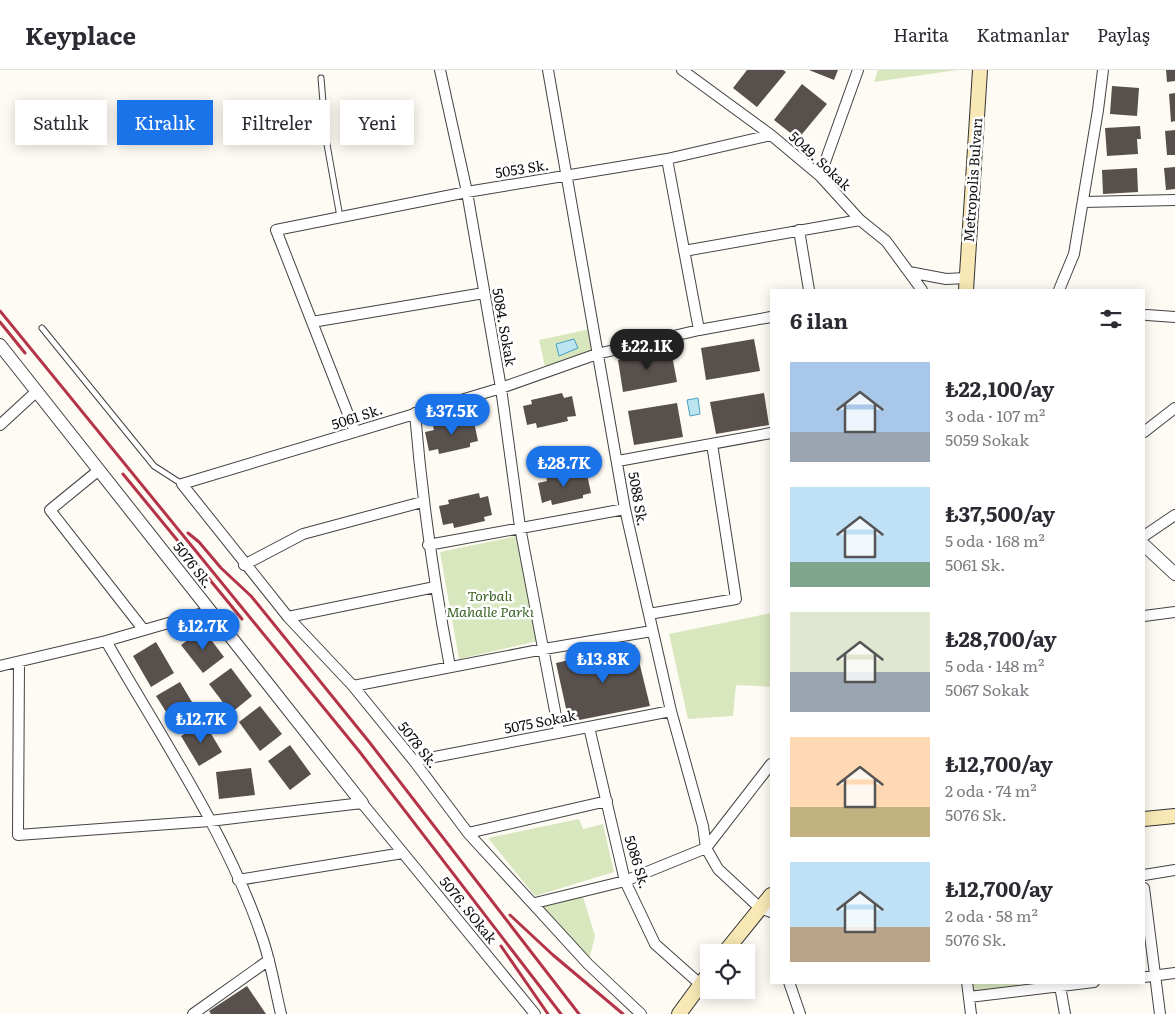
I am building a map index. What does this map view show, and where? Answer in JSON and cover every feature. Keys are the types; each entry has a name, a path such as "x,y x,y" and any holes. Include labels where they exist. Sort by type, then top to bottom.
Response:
{"main road":[{"name":"Metropolis Bulvarı","path":"966,284 980,70"},
{"path":"1145,819 1175,816"},
{"path":"733,944 766,910 770,898"},
{"path":"679,1014 700,984"}],"street":[{"name":"5084. Sokak","path":"440,70 466,192 501,388 520,527 559,732"},
{"name":"5088 Sk.","path":"548,70 625,509 671,711 703,826 706,848 718,869 766,910"},
{"name":"5049. Sokak","path":"682,70 771,135 820,176 860,220 886,241 921,289"},
{"path":"820,176 858,70"},
{"path":"1059,289 1074,254 1102,70"},
{"name":"5053 Sk.","path":"312,322 276,230 466,192 667,159 771,135"},
{"path":"667,159 699,330"},
{"path":"1083,202 1175,200"},
{"path":"684,251 860,220"},
{"path":"799,230 809,289"},
{"path":"909,272 946,278 966,284"},
{"path":"355,432 312,322 484,293"},
{"path":"1147,315 1175,317"},
{"name":"5061 Sk.","path":"182,484 501,388 597,354 699,330 770,317"},
{"name":"5076 Sk.","path":"0,345 362,803"},
{"path":"0,425 37,391"},
{"path":"1145,431 1175,408"},
{"path":"415,413 422,502 450,667"},
{"path":"618,461 770,434"},
{"path":"649,614 736,599 712,444"},
{"path":"99,470 50,510 143,629"},
{"name":"5078 Sk.","path":"182,484 244,565 288,617 353,686 414,761 468,833 535,903 588,964 641,1014"},
{"path":"244,565 303,534 422,502"},
{"path":"428,545 625,509"},
{"path":"1145,535 1175,514"},
{"path":"1145,546 1175,574"},
{"path":"288,617 435,587"},
{"path":"0,666 106,641 210,611"},
{"path":"1145,615 1175,612"},
{"path":"353,686 544,649 652,631"},
{"path":"106,641 210,821 238,880 269,960 281,1014"},
{"path":"19,662 18,835 210,821 362,803"},
{"name":"5075 Sokak","path":"414,761 671,711"},
{"name":"5086 Sk.","path":"589,727 625,881 655,944 700,984"},
{"path":"535,903 625,881 706,848 770,765"},
{"path":"468,833 607,801"},
{"name":"5076. SOkak","path":"362,803 535,1014"},
{"path":"238,880 403,853"},
{"path":"1145,875 1175,870"},
{"path":"1145,895 1160,1014"},
{"path":"193,1014 269,960"},
{"path":"1145,977 1175,973"},
{"path":"790,984 800,1014"},
{"path":"967,984 972,1014"},
{"path":"969,997 1018,987 1077,984"},
{"path":"1060,986 1065,1014"}],"lane":[{"path":"321,78 326,139 340,217"},
{"path":"42,328 154,466 182,484"}],"green space":[{"path":"878,70 957,70 874,82"},
{"path":"590,329 597,354 546,371 539,340"},
{"name":"Torbalı Mahalle Parkı","path":"517,536 538,641 459,659 440,552"},
{"path":"770,613 770,687 736,685 733,716 688,719 669,634"},
{"path":"579,819 583,829 603,824 614,872 535,896 488,838"},
{"path":"581,890 595,936 588,964 535,903"},
{"path":"967,984 1018,984 1019,992 969,997"}],"water":[{"path":"574,339 578,348 559,356 556,344"},
{"path":"698,398 700,414 690,416 687,400"}],"building":[{"path":"747,70 783,70 786,72 757,107 733,88"},
{"path":"809,70 838,70 834,80"},
{"path":"1166,70 1175,70 1175,81 1167,82"},
{"path":"802,84 827,104 798,139 774,120"},
{"path":"1112,86 1139,88 1137,116 1110,114"},
{"path":"1175,93 1175,121 1171,122 1169,94"},
{"path":"1140,126 1141,139 1137,139 1138,154 1107,156 1105,128"},
{"path":"1175,130 1175,155 1167,155 1165,131"},
{"path":"1175,167 1175,189 1166,190 1164,168"},
{"path":"1137,168 1138,192 1103,194 1102,170"},
{"path":"754,339 760,371 706,380 701,348"},
{"path":"671,350 677,382 623,392 618,360"},
{"path":"562,393 564,398 572,396 576,416 567,417 568,421 537,428 536,423 527,425 523,406 532,404 531,400"},
{"path":"764,393 769,425 716,434 710,402"},
{"path":"677,403 683,437 634,445 628,411"},
{"path":"464,419 466,424 474,422 478,441 470,443 470,447 439,454 438,449 429,451 425,432 434,430 433,426"},
{"path":"578,470 579,475 587,474 591,493 583,495 583,498 552,505 551,500 542,503 538,483 547,481 546,477"},
{"path":"479,493 480,498 488,496 492,515 484,517 485,521 454,528 453,523 443,525 439,506 449,504 448,500"},
{"path":"203,629 224,657 203,673 181,645"},
{"path":"156,642 174,673 151,687 133,656"},
{"path":"635,645 650,706 569,722 556,663"},
{"path":"231,668 252,696 231,713 209,684"},
{"path":"180,682 198,712 175,726 156,696"},
{"path":"260,706 282,734 260,751 239,722"},
{"path":"204,722 222,752 199,766 181,736"},
{"path":"290,745 311,774 290,790 268,761"},
{"path":"251,768 255,795 219,799 216,772"},
{"path":"247,986 266,1014 211,1014 209,1011"}],"railway":[{"path":"0,311 359,751 561,1014"},
{"path":"0,322 25,353"},
{"path":"123,474 242,619"},
{"path":"188,533 251,596 370,743 579,1014"},
{"path":"510,915 553,955 623,1014"},
{"path":"501,946 548,1014"}]}
